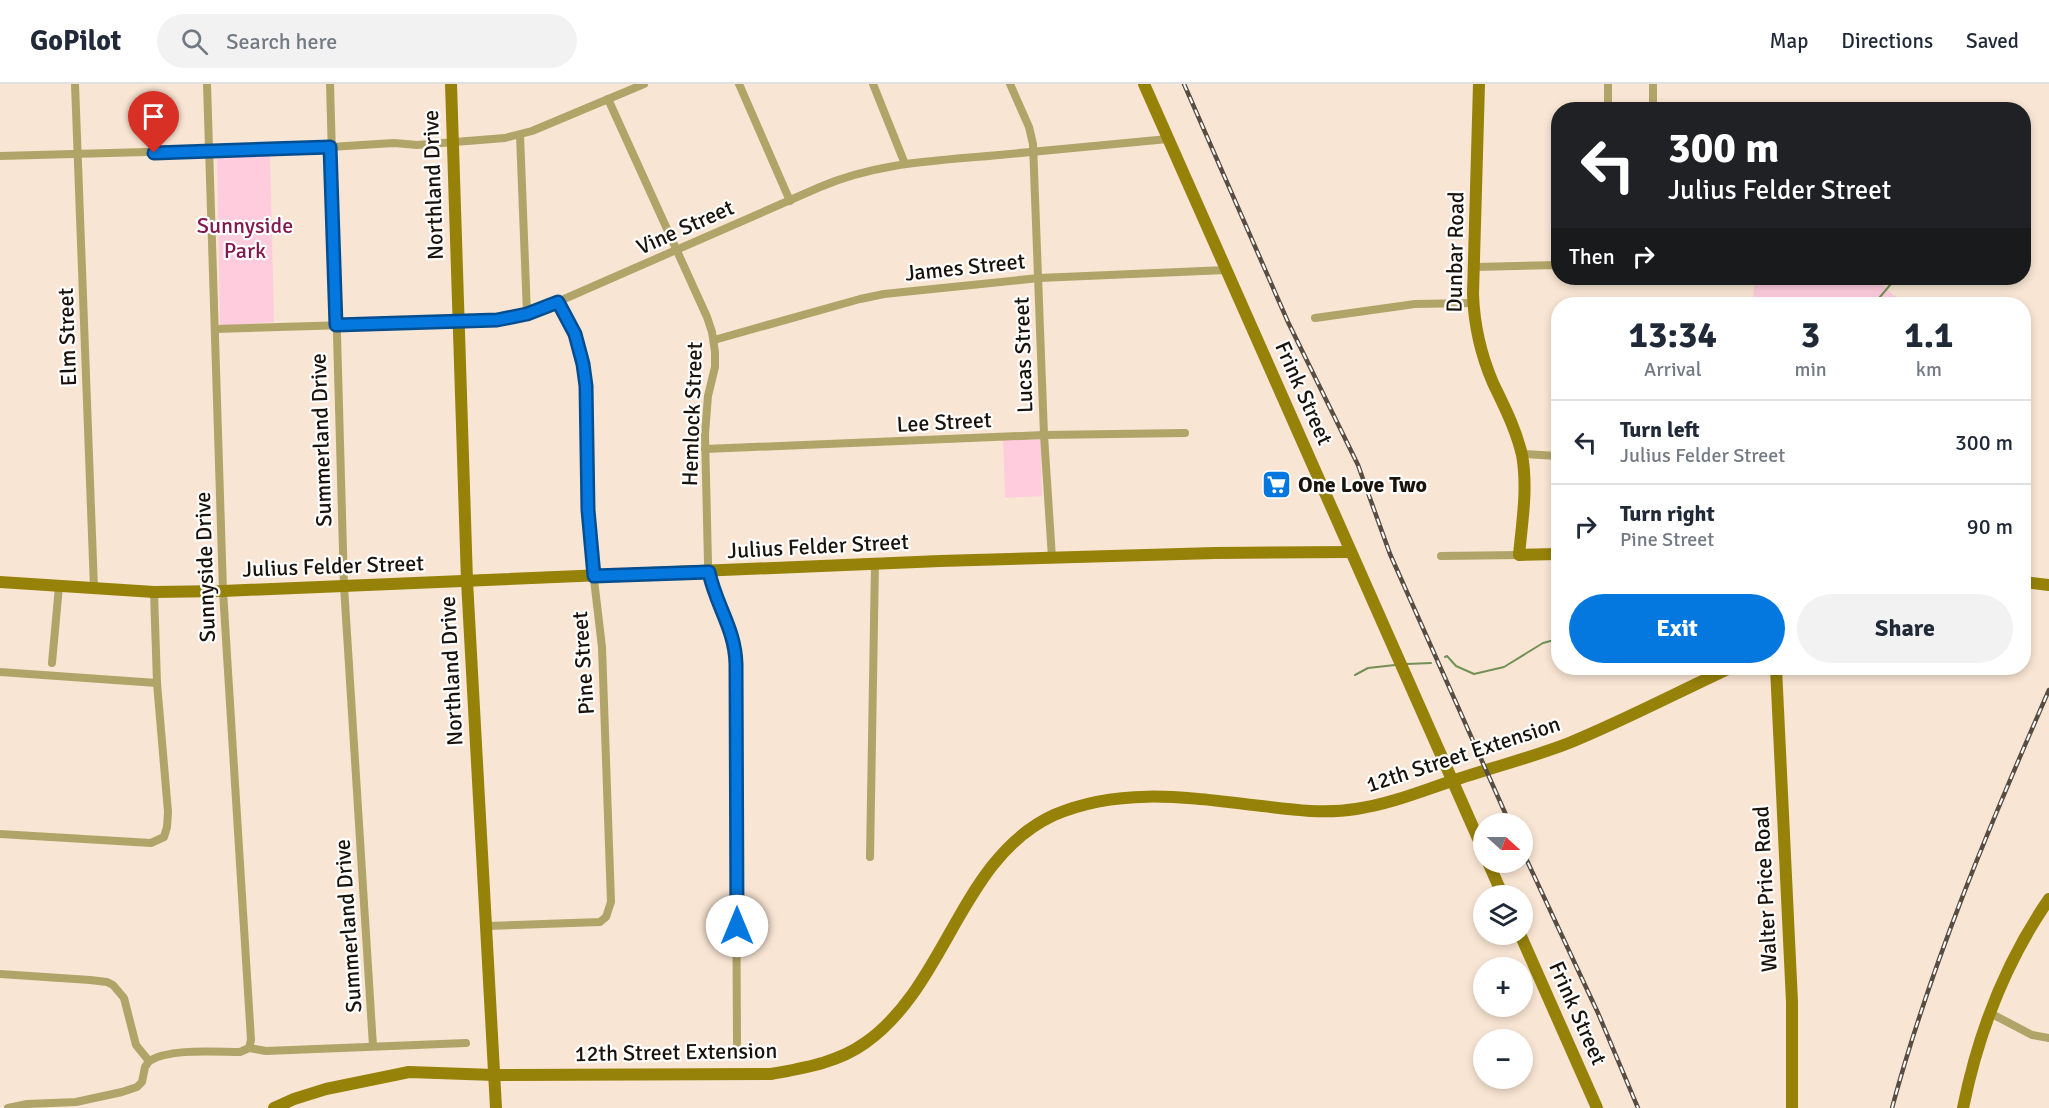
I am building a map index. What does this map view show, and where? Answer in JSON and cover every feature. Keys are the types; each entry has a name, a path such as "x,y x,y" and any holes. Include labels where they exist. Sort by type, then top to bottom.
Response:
{"street":[{"name":"Elm Street","path":"75,84 94,588"},
{"name":"Sunnyside Drive","path":"207,84 223,591 250,1029 249,1048"},
{"name":"Summerland Drive","path":"330,84 344,586 373,1046"},
{"name":"Northland Drive","path":"451,84 467,581 496,1108"},
{"path":"0,156 330,147 387,143 417,145 505,138 520,135 644,84"},
{"path":"740,84 790,201"},
{"path":"873,84 905,164"},
{"name":"Lucas Street","path":"1010,84 1029,127 1034,152 1044,435 1052,558"},
{"name":"Frink Street","path":"1144,84 1473,828"},
{"name":"Dunbar Road","path":"1479,84 1473,303 1475,323 1487,366 1522,454 1525,487 1519,555"},
{"path":"1608,84 1608,102"},
{"path":"1653,84 1653,102"},
{"name":"Hemlock Street","path":"608,99 707,317 714,340 715,359 708,396 705,449 709,572 718,605 729,625 735,648 737,1043"},
{"path":"520,135 527,314"},
{"name":"Vine Street","path":"215,329 497,320 527,314 558,302 842,178 884,166 1168,139"},
{"path":"1475,267 1551,265"},
{"name":"James Street","path":"714,340 884,294 1039,278 1226,270"},
{"name":"Pine Street","path":"486,926 600,921 606,917 611,902 602,647 588,510 586,386 575,334 558,302"},
{"path":"1314,318 1415,304 1473,303"},
{"name":"Lee Street","path":"705,449 1044,435 1185,433"},
{"path":"1522,454 1551,456"},
{"name":"Julius Felder Street","path":"0,582 154,592 223,591 875,564 1351,552"},
{"path":"1441,556 1551,554"},
{"path":"870,857 875,564"},
{"path":"2031,583 2049,585"},
{"path":"52,663 59,586"},
{"path":"0,834 151,843 164,837 168,812 157,683 154,592"},
{"path":"0,672 157,683"},
{"name":"12th Street Extension","path":"274,1108 326,1089 409,1072 494,1075 771,1074 834,1060 865,1043 886,1025 912,994 989,871 1011,846 1050,817 1071,808 1142,795 1179,797 1305,812 1355,809 1389,802 1566,744 1715,675"},
{"name":"Walter Price Road","path":"1776,675 1792,1002 1792,1108"},
{"path":"1963,1108 1975,1058 1990,1013 2017,952 2049,899"},
{"name":"Frink Street","path":"1525,945 1597,1108"},
{"path":"0,974 98,981 113,985 124,998 136,1045 149,1061"},
{"path":"1990,1013 2032,1035 2049,1038"},
{"path":"8,1108 27,1104 65,1106 137,1087 142,1082 145,1067 156,1056 240,1052 249,1048 266,1051 466,1043"}],"green space":[{"name":"Sunnyside Park","path":"270,152 274,322 220,326 217,154"},
{"path":"1754,285 1882,285 1896,297 1753,297"},
{"path":"1041,439 1042,496 1005,498 1003,440"}],"waterway":[{"path":"1880,297 1890,285"},
{"path":"1445,657 1447,656 1456,666 1474,674 1504,667 1543,643 1551,641"},
{"path":"1407,664 1431,663"},
{"path":"1355,675 1368,668 1395,665"}],"railway":[{"path":"1184,84 1288,322 1358,465 1390,554 1505,813"},
{"path":"1892,1108 1907,1054 1943,949 1983,844 2049,690"},
{"path":"1533,873 1598,1013 1638,1108"}],"place":[{"name":"One Love Two","path":"1277,484"}],"route":[{"path":"154,153 330,147 336,325 497,320 527,314 558,302 575,334 586,386 588,510 594,576 709,572 718,605 734,640 737,926"}]}
